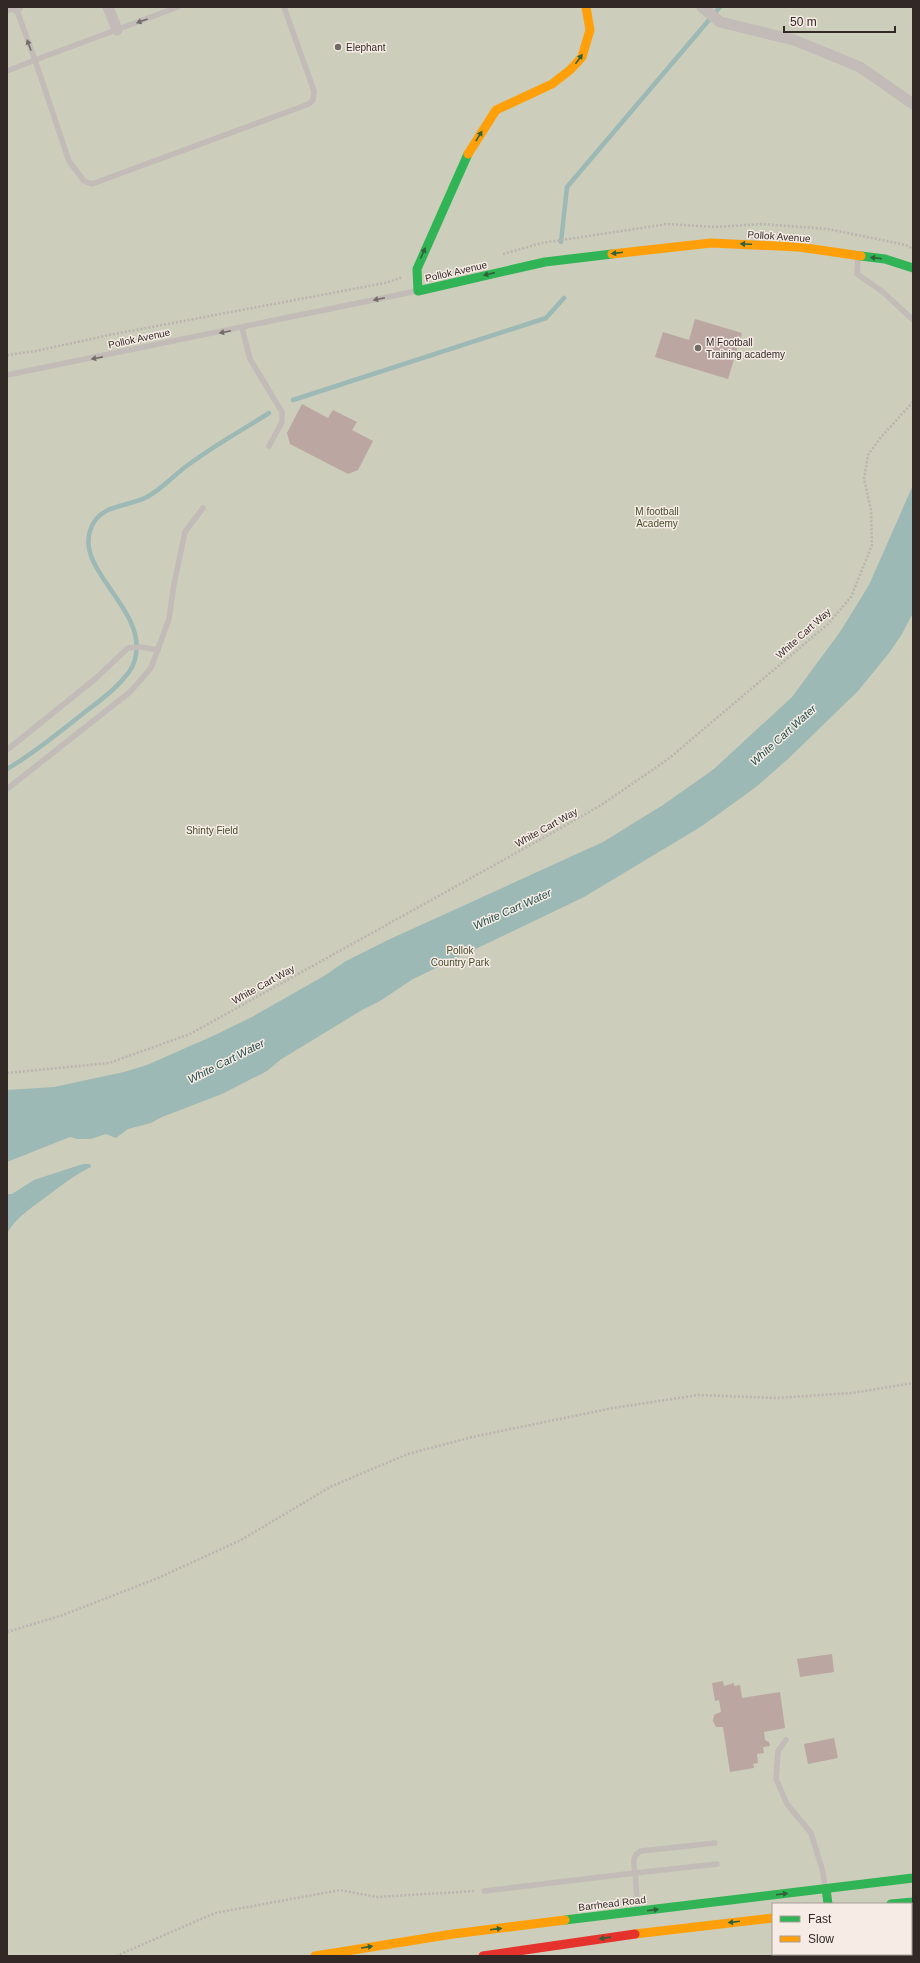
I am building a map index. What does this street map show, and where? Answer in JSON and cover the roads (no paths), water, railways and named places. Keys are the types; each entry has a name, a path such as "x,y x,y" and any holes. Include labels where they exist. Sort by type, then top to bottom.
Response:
{"main road":[{"path":"418,291 416,269 467,156 496,110 552,84 570,70 582,57 590,30 586,7"},
{"name":"Pollok Avenue","path":"418,291 544,262 710,243 799,247 885,259 913,268"},
{"name":"Barrhead Road","path":"315,1956 453,1934 913,1878"},
{"path":"826,1889 828,1903"},
{"path":"902,1903 913,1902"},
{"path":"482,1956 636,1934 772,1918"}],"street":[{"path":"108,7 117,30"},
{"path":"703,7 720,22 794,40 860,67 913,104"}],"lane":[{"path":"7,71 178,7"},
{"path":"14,9 35,60 69,161 84,181 92,184 309,104 313,100 314,91 284,7"},
{"path":"858,256 857,274 883,292 913,320"},
{"name":"Pollok Avenue","path":"7,375 418,291"},
{"path":"242,328 250,359 282,412 282,422 269,446"},
{"path":"7,789 130,692 151,668 169,619 174,584 185,532 203,508"},
{"path":"7,750 95,679 128,648 141,647 158,650"},
{"path":"786,1740 778,1751 776,1779 787,1804 811,1833 823,1872 826,1889"},
{"path":"638,1912 635,1856 641,1851 715,1843"},
{"path":"484,1891 717,1864"}],"water":[{"name":"White Cart Water","path":"913,485 913,613 902,634 889,653 858,691 789,758 756,787 702,826 584,897 413,979 380,1001 362,1010 280,1060 267,1071 222,1094 162,1117 151,1123 128,1129 116,1138 106,1134 91,1139 77,1139 70,1137 7,1162 7,1090 54,1087 124,1072 147,1065 215,1035 252,1017 324,976 346,961 388,940 603,842 663,805 714,769 792,697 840,632 869,585"},
{"path":"83,1164 90,1164 91,1167 70,1179 26,1212 16,1221 7,1233 7,1194 12,1194 34,1180"}],"waterway":[{"path":"561,242 567,187 720,7"},
{"path":"293,400 546,318 564,298"},
{"path":"7,769 45,744 109,693 126,676 135,661 136,637 130,620 92,558 88,543 91,528 95,520 108,510 140,500 152,494 198,458 269,413"}],"place":[{"name":"Elephant","path":"338,47"},
{"name":"M Football Training academy","path":"698,348"}],"park label":[{"name":"M football Academy","path":"657,516"},
{"name":"Shinty Field","path":"212,830"},
{"name":"Pollok Country Park","path":"460,956"}]}
